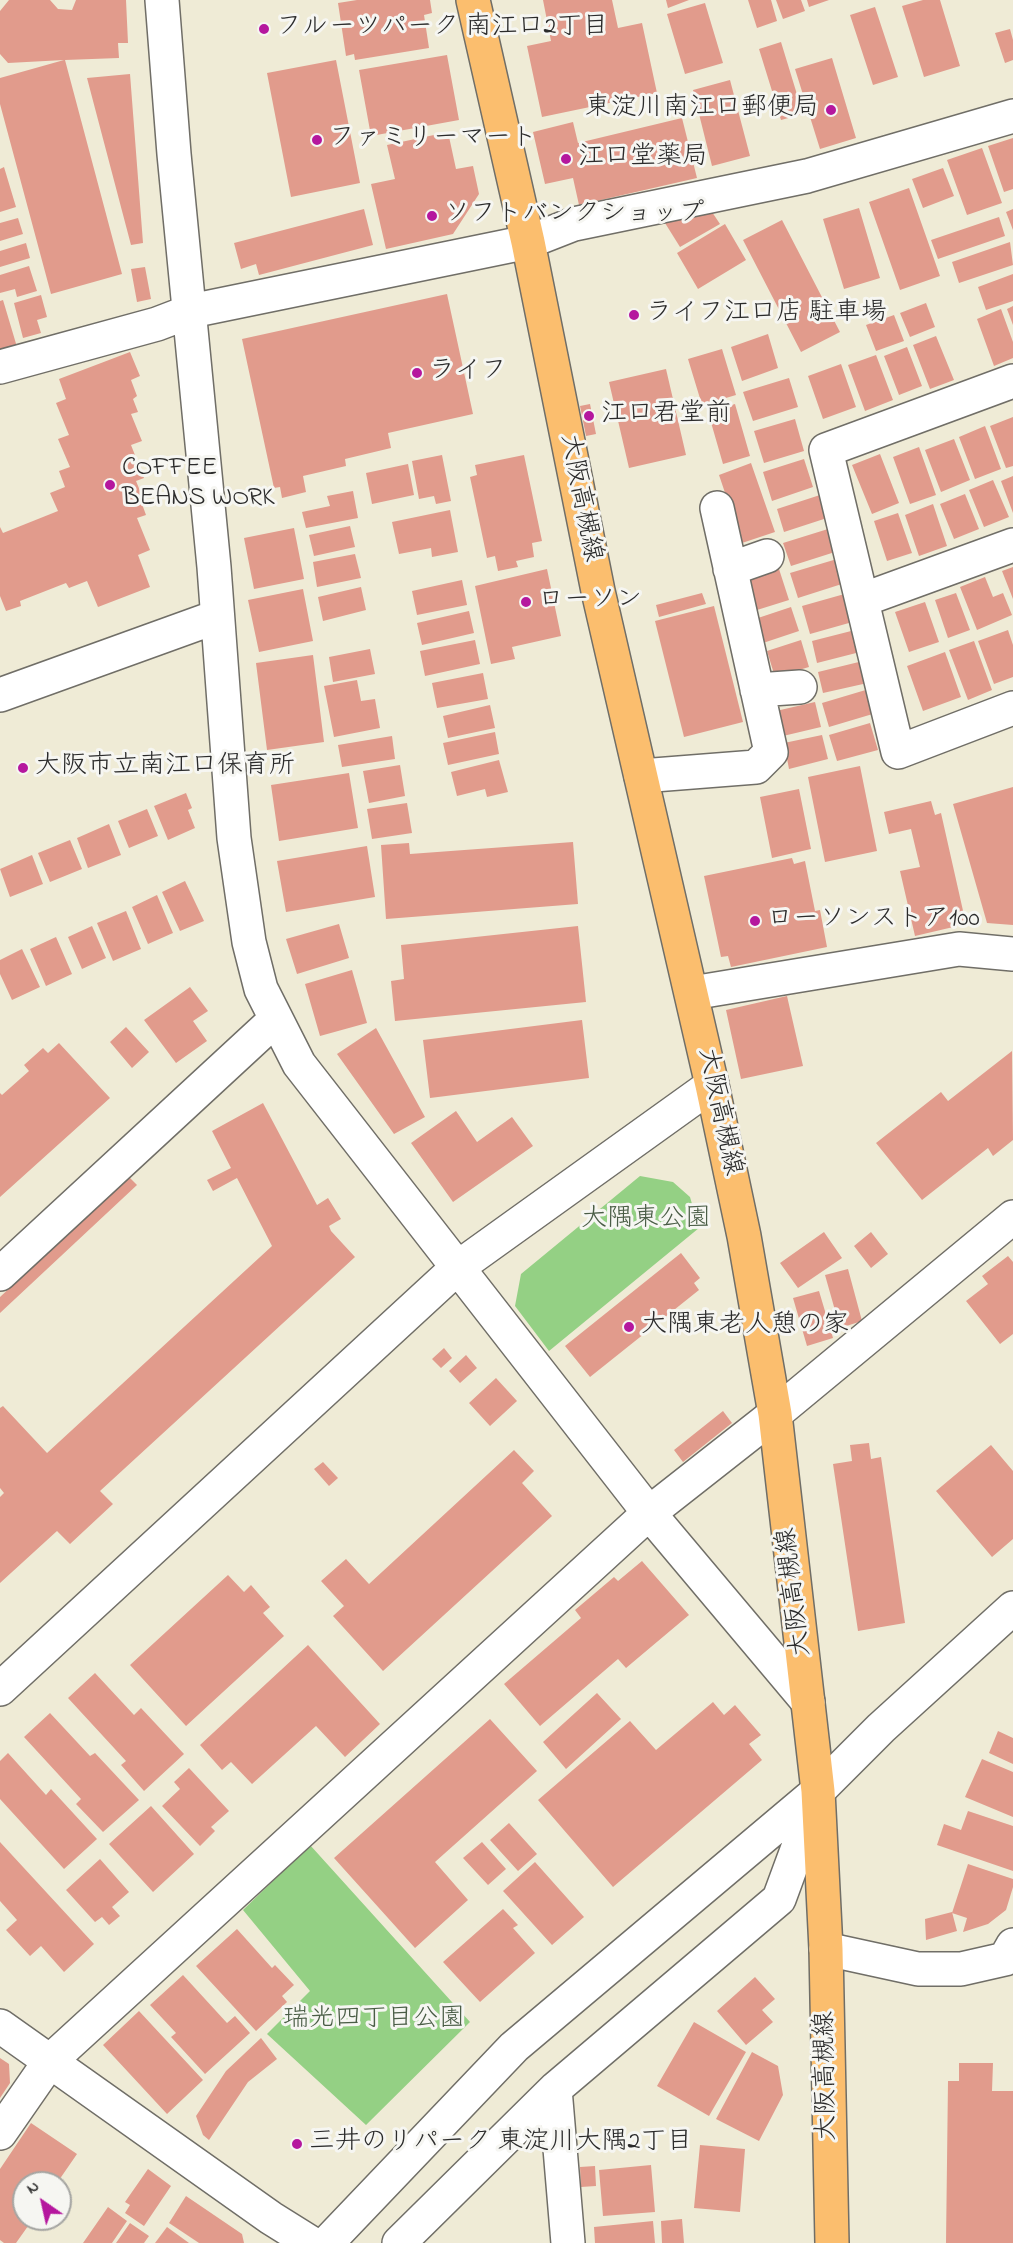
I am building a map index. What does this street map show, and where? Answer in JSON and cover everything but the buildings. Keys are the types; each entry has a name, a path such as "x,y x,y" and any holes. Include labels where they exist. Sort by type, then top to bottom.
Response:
{"main road":[{"name":"大阪高槻線","path":"473,0 528,242 598,591 712,1085 744,1236 776,1414 818,1791 826,1949 832,2243"}],"street":[{"path":"162,0 174,154 191,311 234,838 249,942 261,989 299,1064 649,1513 808,1702"},
{"path":"0,367 157,324 191,311 528,242 574,224 807,176 1013,116"},
{"path":"1013,381 826,450 898,752 1013,708"},
{"path":"641,776 756,767 771,752 717,508"},
{"path":"862,600 1013,545"},
{"path":"730,569 767,556"},
{"path":"0,695 216,617"},
{"path":"758,690 800,687"},
{"path":"692,993 959,949 1002,953 1013,979"},
{"path":"0,1274 276,1019"},
{"path":"0,1689 457,1268 712,1085"},
{"path":"0,2133 50,2061 649,1513 776,1414 1013,1217"},
{"path":"327,2243 514,2047 818,1791 881,1728 1013,1608"},
{"path":"399,2243 555,2089 779,1899 818,1791"},
{"path":"826,1949 918,1969 961,1969 1010,1960"},
{"path":"0,2026 271,2218 311,2243"},
{"path":"555,2089 568,2243"}],"green space":[{"name":"大隅東公園","path":"640,1176 673,1182 690,1197 699,1228 549,1351 515,1306 521,1274"},
{"name":"瑞光四丁目公園","path":"310,1845 470,2022 366,2125 267,2034 310,1991 243,1910"}],"place":[{"name":"フルーツパーク 南江口2丁目","path":"264,29"},
{"name":"東淀川南江口郵便局","path":"831,110"},
{"name":"ファミリーマート","path":"317,140"},
{"name":"江口堂薬局","path":"566,159"},
{"name":"ソフトバンクショップ","path":"432,216"},
{"name":"ライフ江口店 駐車場","path":"634,315"},
{"name":"ライフ","path":"417,373"},
{"name":"江口君堂前","path":"589,416"},
{"name":"COFFEE BEANS WORK","path":"110,485"},
{"name":"ローソン","path":"526,602"},
{"name":"大阪市立南江口保育所","path":"23,768"},
{"name":"ローソンストア100","path":"755,921"},
{"name":"大隅東老人憩の家","path":"629,1327"},
{"name":"三井のリパーク 東淀川大隅2丁目","path":"297,2144"}]}
